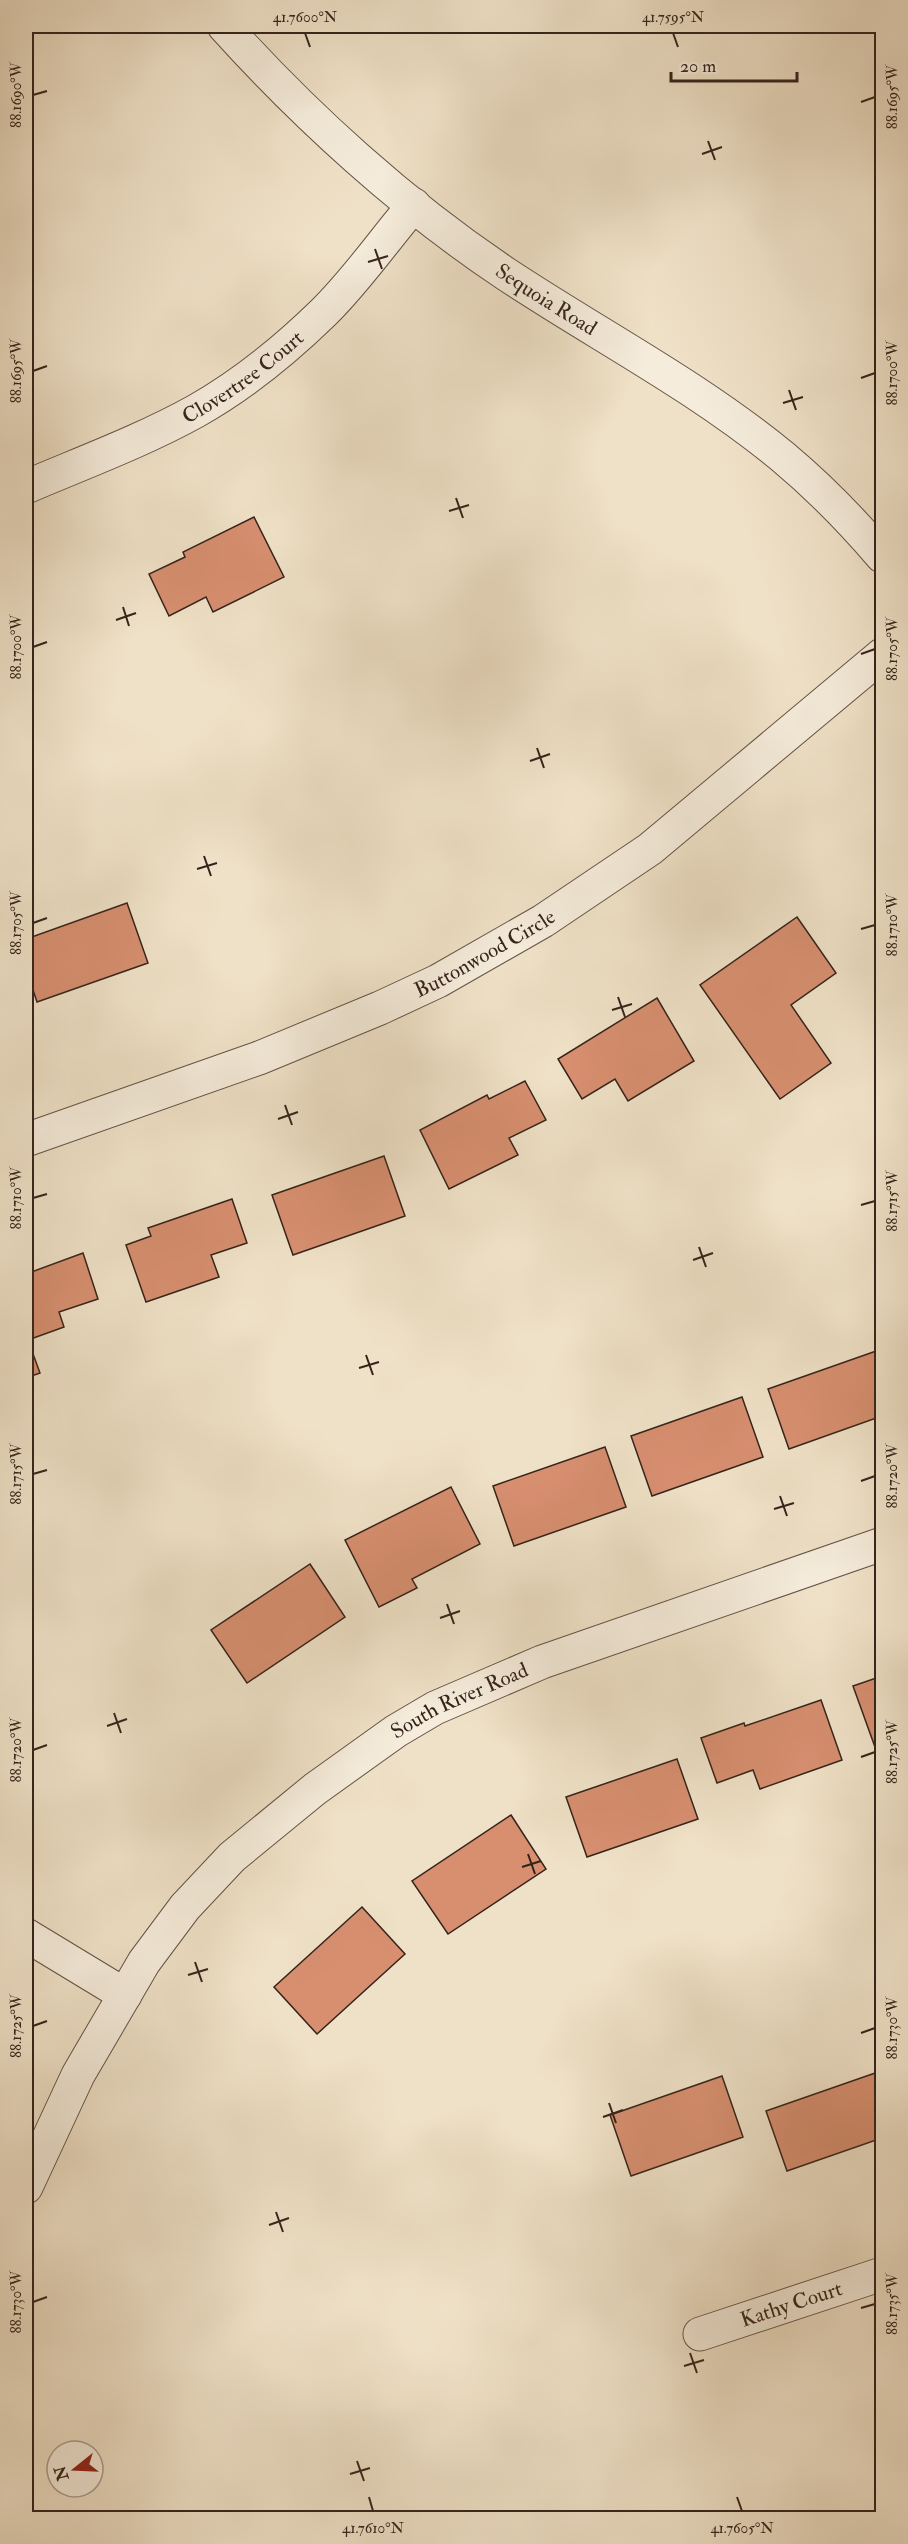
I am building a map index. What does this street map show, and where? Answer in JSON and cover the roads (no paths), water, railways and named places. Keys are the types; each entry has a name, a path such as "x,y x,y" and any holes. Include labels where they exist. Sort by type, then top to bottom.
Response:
{"street":[{"name":"Sequoia Road","path":"224,26 312,115 379,177 505,273 650,363 729,417 782,457 824,494 882,556"},
{"name":"Clovertree Court","path":"26,487 164,427 237,385 283,349 324,312 414,205"},
{"name":"Buttonwood Circle","path":"26,1140 259,1058 380,1008 438,981 543,921 650,849 882,655"},
{"name":"South River Road","path":"26,2187 78,2075 144,1962 185,1907 232,1857 315,1789 396,1731 435,1708 542,1662 882,1544"},
{"path":"26,1935 125,1995"},
{"name":"Kathy Court","path":"700,2334 882,2274"}]}
